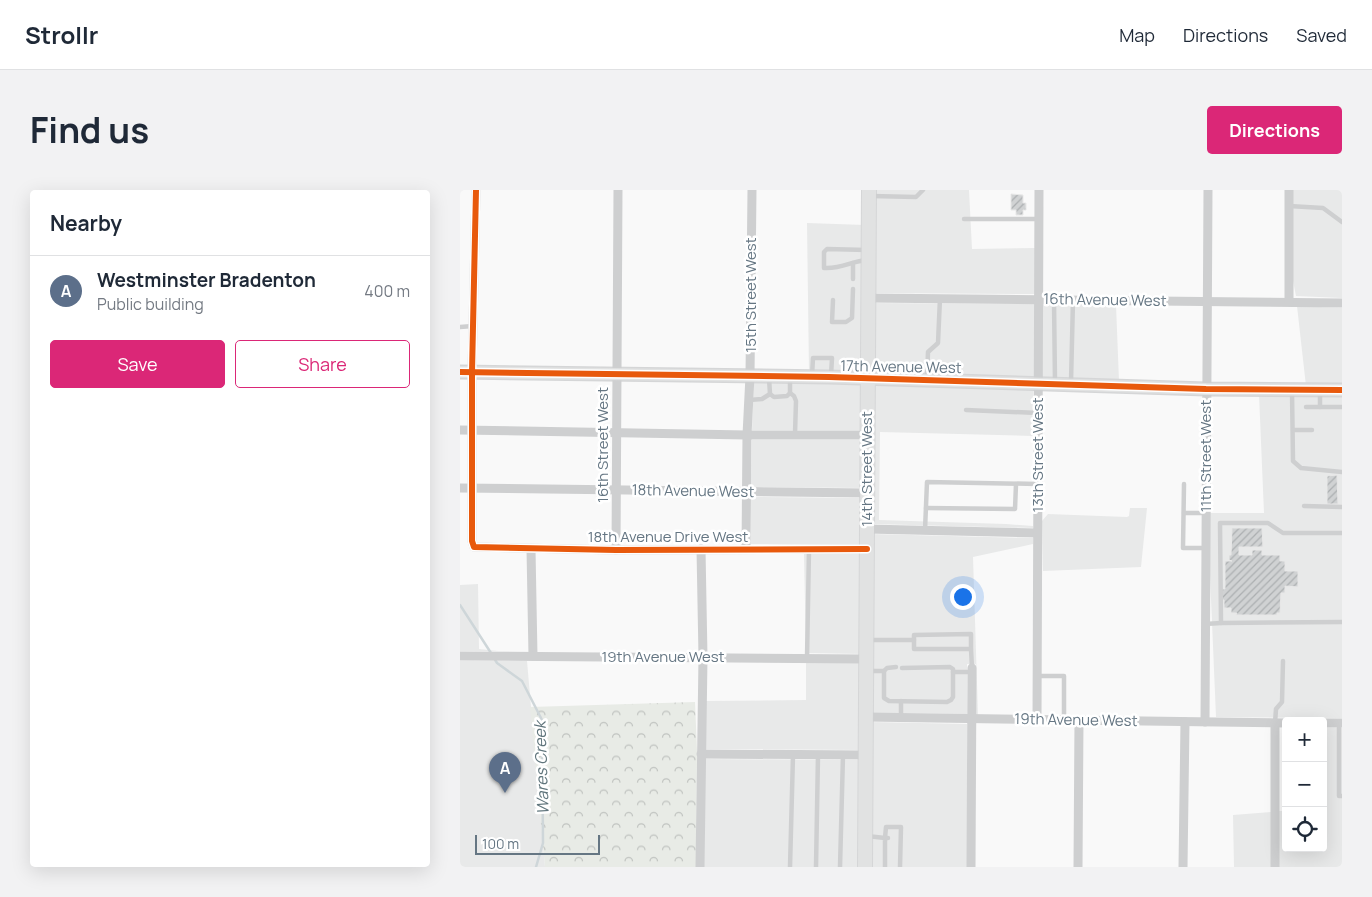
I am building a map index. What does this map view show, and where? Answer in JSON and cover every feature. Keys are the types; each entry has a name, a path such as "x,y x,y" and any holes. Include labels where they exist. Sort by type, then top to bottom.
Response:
{"main road":[{"name":"14th Street West","path":"865,867 869,193"}],"street":[{"path":"472,488 472,430 466,372 473,326 476,190"},
{"name":"16th Street West","path":"616,550 618,190"},
{"name":"15th Street West","path":"746,549 752,190"},
{"name":"13th Street West","path":"1037,719 1039,190"},
{"name":"11th Street West","path":"1205,722 1208,190"},
{"path":"1289,190 1289,301"},
{"name":"16th Avenue West","path":"868,304 940,298 1342,303"},
{"name":"17th Avenue West","path":"466,372 831,377 1342,390"},
{"path":"460,430 867,435"},
{"name":"18th Avenue West","path":"460,488 867,493"},
{"name":"18th Avenue Drive West","path":"472,488 472,544 474,547 479,548 616,550 866,549"},
{"path":"867,529 1037,533"},
{"path":"531,549 533,656"},
{"path":"700,867 701,549"},
{"name":"19th Avenue West","path":"460,656 807,658 866,665"},
{"path":"971,867 972,670"},
{"name":"19th Avenue West","path":"866,717 1282,723"},
{"path":"1078,867 1079,720"},
{"path":"1183,867 1185,722"},
{"path":"1275,723 1275,867"},
{"path":"1327,723 1340,723"},
{"path":"701,754 866,755"}],"lane":[{"path":"869,193 916,197 923,190"},
{"path":"1289,206 1323,208 1342,222"},
{"path":"964,219 1039,219"},
{"path":"840,248 869,255 844,267 824,268 824,252 827,250 840,248"},
{"path":"853,263 853,279"},
{"path":"833,300 832,322 846,322 852,318 853,289"},
{"path":"927,380 928,352 938,343 940,298"},
{"path":"1054,299 1055,383"},
{"path":"1071,384 1073,299"},
{"path":"853,310 868,304"},
{"path":"460,326 473,326"},
{"path":"812,377 813,358 832,358 831,377"},
{"path":"770,376 770,394"},
{"path":"790,377 790,393 796,401 796,435"},
{"path":"1292,390 1293,461 1301,468 1342,472"},
{"path":"1320,390 1320,407"},
{"path":"749,400 762,399 770,394 780,397 787,396 790,393"},
{"path":"1306,407 1342,407"},
{"path":"966,410 1038,413"},
{"path":"1293,430 1312,430"},
{"path":"925,530 927,482 1037,484"},
{"path":"926,508 1015,510 1016,484"},
{"path":"1184,484 1184,548 1205,548"},
{"path":"1304,506 1342,507"},
{"path":"1184,513 1206,513"},
{"path":"1221,623 1220,523 1268,523 1283,533 1342,533"},
{"path":"1205,530 1220,530"},
{"path":"807,658 809,549"},
{"path":"1205,624 1342,622"},
{"path":"953,672 972,670 971,634 914,635 914,648 971,649"},
{"path":"866,640 914,640"},
{"path":"1275,723 1276,709 1282,702 1283,661"},
{"path":"866,665 884,671"},
{"path":"884,671 884,698 889,701 948,702 951,700 953,696 953,672 950,667 902,668"},
{"path":"884,671 887,668 896,668"},
{"path":"1037,676 1064,676 1064,719"},
{"path":"901,701 901,718"},
{"path":"1340,723 1339,796 1342,796"},
{"path":"790,867 793,754"},
{"path":"816,867 818,755"},
{"path":"840,867 843,755"},
{"path":"885,867 886,827 901,827 899,864"},
{"path":"865,836 886,838"}],"shaded area":[{"path":"873,190 969,190 972,249 1035,248 1035,294 872,293"},
{"path":"1293,190 1342,190 1342,298 1296,296 1293,281"},
{"path":"807,223 865,225 863,373 809,372"},
{"path":"872,303 1035,304 1034,378 872,374"},
{"path":"1043,304 1116,305 1119,381 1042,378"},
{"path":"1297,306 1342,308 1342,386 1306,386"},
{"path":"754,381 863,383 863,430 752,430"},
{"path":"872,383 1033,387 1033,436 880,432 879,520 1006,524 1033,526 1033,528 871,524"},
{"path":"1259,394 1342,395 1342,718 1216,717 1210,575 1210,513 1264,513"},
{"path":"752,440 863,440 863,488 751,487"},
{"path":"751,497 863,498 862,544 751,544"},
{"path":"1130,508 1147,508 1141,567 1043,571 1042,521 1048,514 1127,517 1129,516"},
{"path":"871,534 1033,538 1033,544 973,557 978,715 976,715 976,664 967,664 967,714 870,713"},
{"path":"804,554 862,554 862,654 806,653"},
{"path":"478,584 479,649 498,651 460,651 460,585"},
{"path":"460,661 527,661 545,867 460,867"},
{"path":"806,662 862,663 862,750 706,749 706,701 806,700"},
{"path":"870,722 967,724 967,867 869,867"},
{"path":"1327,728 1342,728 1342,867 1279,867 1279,811 1282,811 1282,852 1327,852"},
{"path":"705,759 862,760 861,867 704,867"},
{"path":"1271,812 1271,867 1234,867 1233,815"}],"green space":[{"path":"695,702 697,750 696,867 545,867 530,707"}],"building":[{"path":"1011,194 1023,195 1023,203 1026,203 1026,210 1023,210 1023,215 1016,215 1016,210 1011,210"},
{"path":"1337,475 1338,504 1327,504 1327,476"},
{"path":"1232,528 1262,528 1263,547 1239,547 1239,555 1252,555 1252,550 1262,550 1262,555 1280,555 1280,561 1285,561 1285,571 1298,571 1298,587 1285,586 1285,593 1281,593 1280,613 1277,613 1277,615 1236,615 1237,613 1231,613 1231,608 1224,608 1224,600 1221,600 1221,589 1225,589 1225,561 1232,561 1229,560 1229,555 1231,555"}],"waterway":[{"name":"Wares Creek","path":"460,605 491,653"},
{"name":"Wares Creek","path":"494,658 497,663 522,681 542,720 543,843 536,867"}],"cycle path":[{"path":"476,190 472,372 472,541 474,547 616,550 867,549"},
{"path":"460,372 829,377 1206,389 1342,390"}],"place":[{"name":"Westminster Bradenton","path":"505,793"}]}
